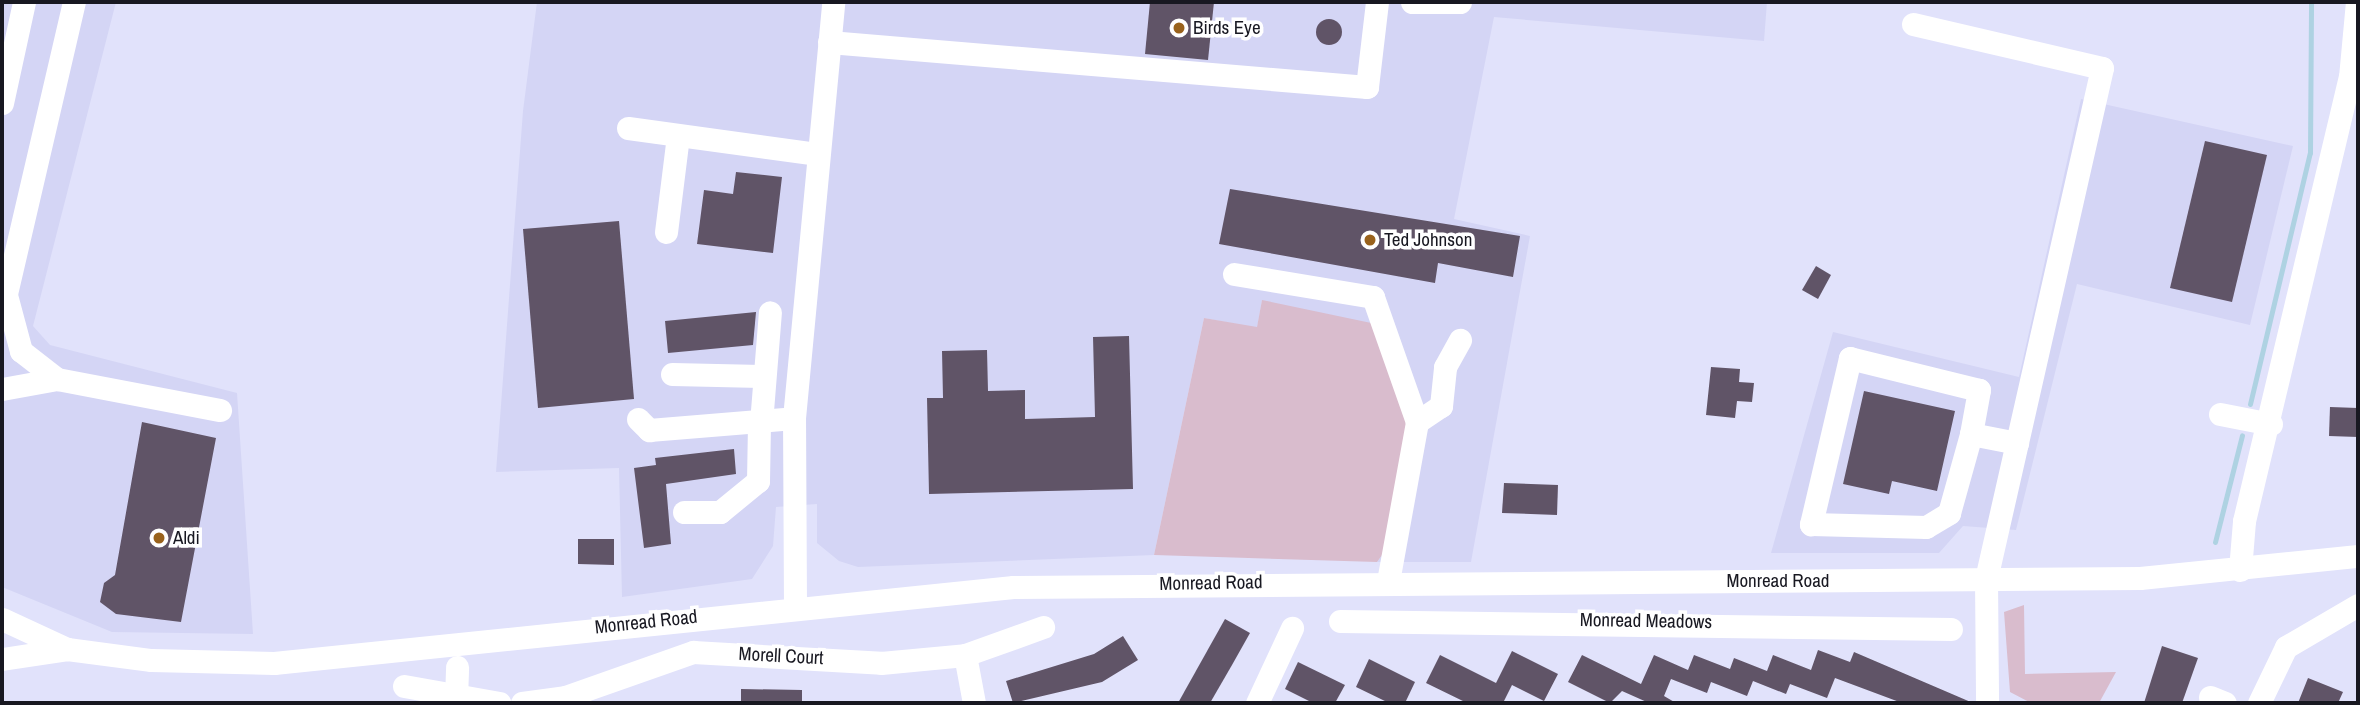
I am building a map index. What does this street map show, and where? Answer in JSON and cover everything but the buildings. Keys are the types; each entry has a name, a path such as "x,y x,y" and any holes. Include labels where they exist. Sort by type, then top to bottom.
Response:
{"street":[{"path":"57,379 21,351 4,303 75,2"},
{"path":"795,605 794,418 833,2"},
{"path":"829,42 1367,88 1377,2"},
{"path":"1412,2 1460,2"},
{"path":"2240,570 2244,521 2271,424 2350,77 2357,2"},
{"path":"2,103 16,9"},
{"path":"1913,24 2102,68 1986,579 1987,703"},
{"path":"628,128 818,154"},
{"path":"666,232 678,136"},
{"path":"1234,274 1373,297 1417,422 1388,581"},
{"path":"684,512 720,512 758,481 761,376 771,312"},
{"path":"1417,422 1441,406 1445,367 1460,340"},
{"path":"1850,358 1979,390 1971,434 1949,513 1926,527 1811,524 1850,358"},
{"path":"672,374 761,376"},
{"path":"2,390 57,379 220,410"},
{"path":"2220,414 2271,424"},
{"path":"638,419 649,430 760,423 794,418"},
{"path":"1971,434 2017,443"},
{"name":"Monread Road","path":"2,659 67,649 151,660 274,663 795,605 1013,587 1388,581 1986,579 2240,570 2358,556"},
{"path":"1553,581 1554,619"},
{"path":"2259,703 2286,647 2358,605"},
{"name":"Monread Road","path":"2,619 67,649"},
{"name":"Monread Meadows","path":"1340,621 1554,619 1951,629"},
{"name":"Morell Court","path":"522,703 565,697 692,652 881,663 965,655 1043,627"},
{"path":"1257,703 1292,628"},
{"path":"965,655 974,703"},
{"path":"456,699 457,667"},
{"path":"404,686 456,699 499,703"}],"shaded area":[{"path":"2,2 116,2 33,326 50,345 237,393 253,634 112,632 2,587"},
{"path":"537,2 1767,2 1764,41 1494,17 1454,219 1530,236 1471,562 1377,562 1394,539 1262,300 1257,328 1204,318 1154,555 858,567 839,561 817,543 817,504 776,507 773,546 752,579 622,597 619,468 496,472 523,111"},
{"path":"2081,99 2293,146 2250,325 2077,284 2016,530 1963,526 1939,553 1771,553 1833,332 2019,377"},
{"path":"1262,300 1376,324 1415,434 1391,543 1377,562 1154,555 1204,318 1257,327"},
{"path":"2024,605 2025,674 2116,672 2099,703 2031,703 2010,692 2004,612"}],"waterway":[{"path":"2250,404 2310,153 2311,2"},
{"path":"2215,542 2242,435"}],"place":[{"name":"Birds Eye","path":"1179,28"},
{"name":"Ted Johnson","path":"1370,240"},
{"name":"Aldi","path":"159,538"}]}
